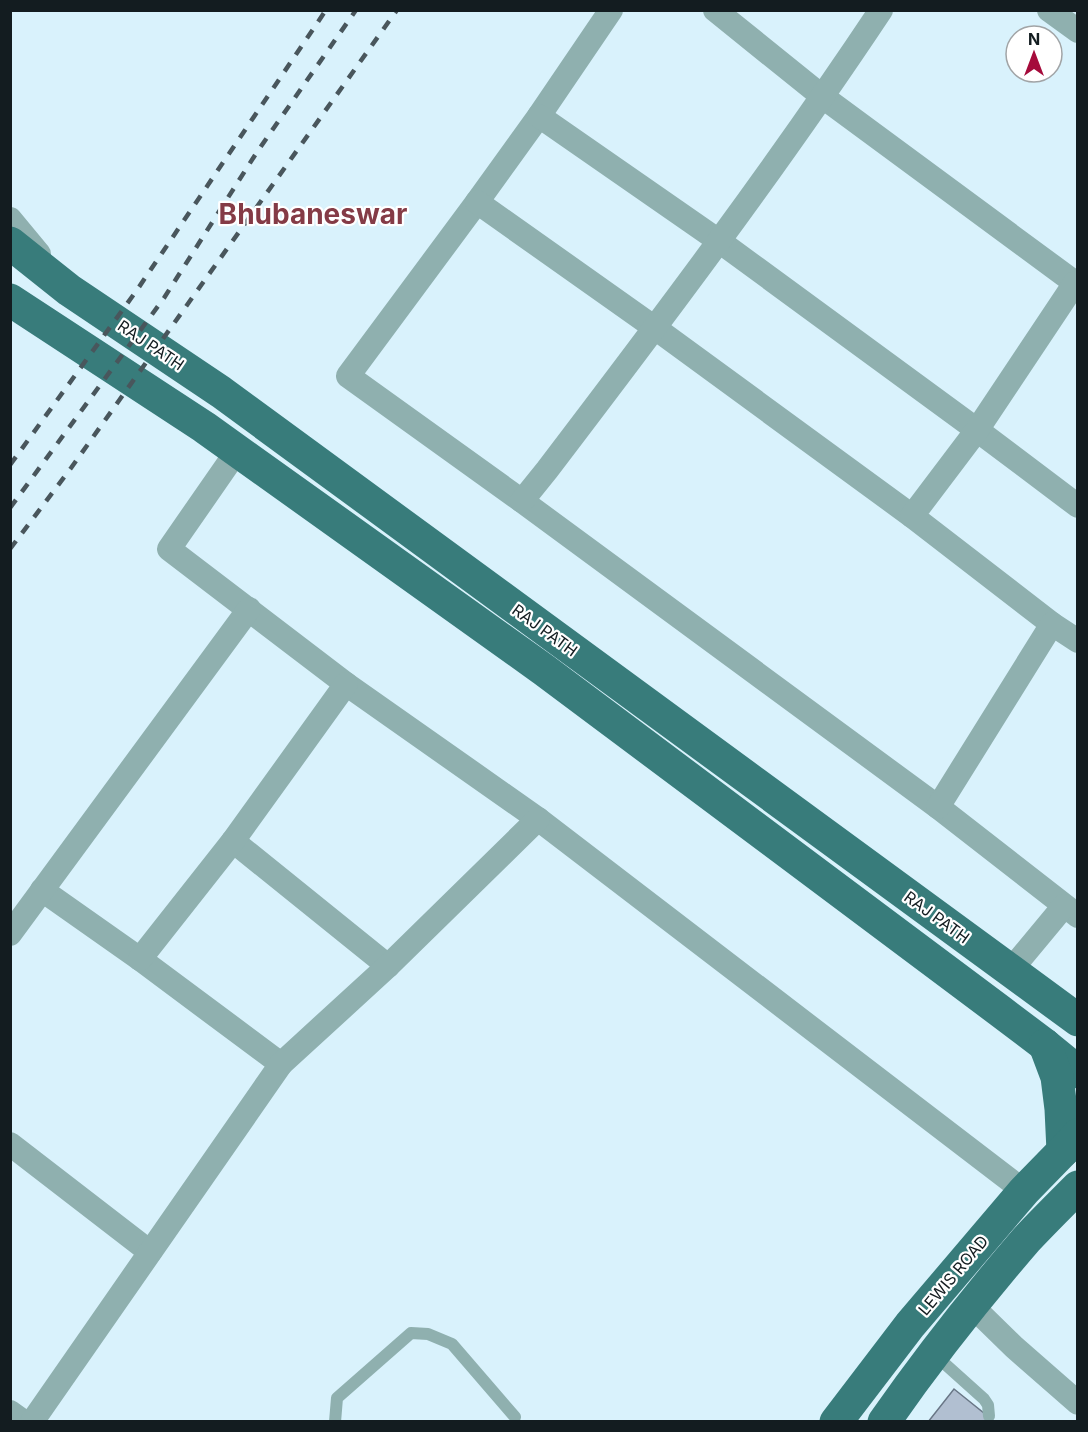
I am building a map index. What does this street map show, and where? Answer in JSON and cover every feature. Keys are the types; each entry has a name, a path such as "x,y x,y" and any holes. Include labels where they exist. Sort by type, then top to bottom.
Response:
{"main road":[{"name":"RAJ PATH","path":"10,243 69,290 221,392 1076,1018"},
{"name":"RAJ PATH","path":"10,300 204,427 544,670 1045,1045 1077,1072"},
{"path":"1045,1045 1057,1077 1061,1109 1070,1143"},
{"name":"LEWIS ROAD","path":"836,1422 910,1325 1024,1191 1070,1143"},
{"name":"LEWIS ROAD","path":"884,1422 916,1376 972,1306 1027,1240 1077,1187"}],"street":[{"path":"610,10 539,116 348,376 939,807 1071,911 1010,971"},
{"path":"715,10 823,97 1076,284 977,429 912,516"},
{"path":"522,501 720,241 823,97 881,10"},
{"path":"1049,10 1077,31"},
{"path":"539,116 720,241 977,429 1077,506"},
{"path":"477,202 655,328 912,516 1052,624 1077,640"},
{"path":"10,219 69,290"},
{"path":"237,451 169,549 346,684 538,819 1024,1191"},
{"path":"10,934 249,609"},
{"path":"939,807 1052,624"},
{"path":"140,959 233,841 346,684"},
{"path":"32,1422 281,1064 388,966 538,819"},
{"path":"233,841 388,966"},
{"path":"42,890 140,959 281,1064"},
{"path":"10,1144 150,1252"},
{"path":"972,1306 1077,1403"},
{"path":"10,1412 24,1422"}],"lane":[{"path":"334,1422 337,1398 411,1333 428,1334 452,1344 515,1417"},
{"path":"934,1354 984,1399 988,1405 989,1416"}],"building":[{"path":"954,1389 995,1422 928,1422"}],"railway":[{"path":"10,465 137,290 326,10"},
{"path":"10,508 164,298 257,152 356,10"},
{"path":"10,549 71,468 397,10"}],"district":[{"name":"Bhubaneswar","path":"313,214"}]}
